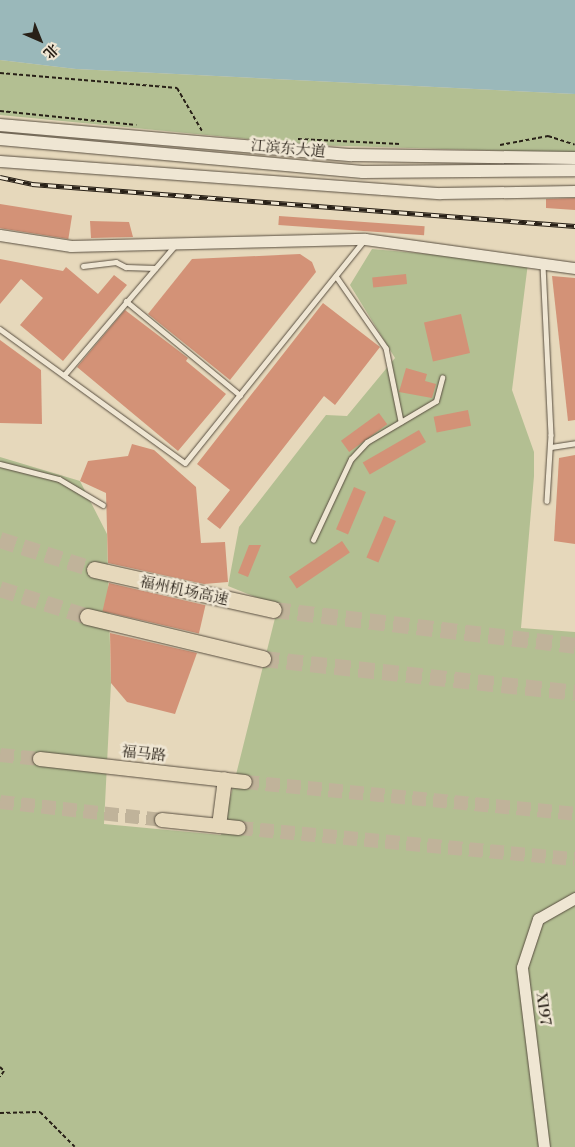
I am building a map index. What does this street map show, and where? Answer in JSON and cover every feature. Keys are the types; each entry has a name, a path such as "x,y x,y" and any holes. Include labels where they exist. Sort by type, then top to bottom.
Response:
{"highway":[{"name":"福州机场高速","path":"95,570 274,610"},
{"path":"88,617 263,659"}],"main road":[{"path":"0,125 352,155 575,158"},
{"name":"江滨东大道","path":"0,139 363,172 575,170"},
{"name":"福马路","path":"40,759 245,782"},
{"path":"219,826 225,779"},
{"path":"162,820 239,828"}],"street":[{"path":"0,160 440,193 575,191"},
{"path":"0,234 71,246 180,240 365,239 575,268"},
{"name":"X197","path":"544,1147 522,967 538,919 575,898"}],"lane":[{"path":"0,329 65,374 185,463 365,239"},
{"path":"65,374 126,300 180,240"},
{"path":"83,266 116,262 126,267 155,268"},
{"path":"543,264 551,447 547,501"},
{"path":"336,276 386,348 401,421"},
{"path":"126,300 240,395"},
{"path":"313,540 351,459 401,421 436,401 442,378"},
{"path":"551,447 575,443"},
{"path":"0,464 59,479 103,505"}],"path":[{"path":"0,73 177,88 202,132"},
{"path":"0,111 144,126"},
{"path":"192,131 212,133"},
{"path":"495,145 548,136 575,145"},
{"path":"296,138 406,144"},
{"path":"0,1067 4,1070 0,1077"},
{"path":"0,1113 40,1112 75,1147"}],"green space":[{"path":"0,60 76,69 575,94 575,153 311,145 0,115"},
{"path":"372,249 528,263 512,390 534,452 534,476 521,628 575,632 575,1147 0,1147 0,457 80,481 107,534 111,683 104,824 221,835 278,606 228,586 239,527 326,415 347,416 395,358 350,285"}],"water":[{"path":"0,0 575,0 575,94 76,69 0,60"}],"building":[{"path":"575,198 575,210 546,208 546,199"},
{"path":"0,204 72,215 68,239 0,228"},
{"path":"279,216 425,226 424,235 278,225"},
{"path":"90,221 129,222 133,237 91,238"},
{"path":"300,254 312,262 316,272 230,380 148,314 192,259"},
{"path":"0,259 63,271 66,267 98,294 114,275 127,285 63,361 20,325 43,298 21,279 0,304"},
{"path":"406,274 407,284 373,287 372,278"},
{"path":"552,276 575,278 575,420 568,421"},
{"path":"323,303 380,347 335,405 324,396 220,529 207,519 230,490 197,464"},
{"path":"125,310 188,358 186,361 226,394 178,451 77,367"},
{"path":"461,314 470,353 433,362 424,323"},
{"path":"0,340 41,370 42,424 0,423"},
{"path":"406,368 427,374 425,381 436,384 432,398 399,392"},
{"path":"468,410 471,426 437,432 434,417"},
{"path":"379,413 387,424 349,452 341,441"},
{"path":"419,430 426,442 370,475 363,462"},
{"path":"132,444 154,450 196,487 201,543 225,542 228,582 204,584 108,563 106,493 80,481 88,461 128,456"},
{"path":"575,455 575,544 554,541 559,458"},
{"path":"354,487 366,492 348,534 336,529"},
{"path":"384,516 396,521 378,563 366,557"},
{"path":"342,541 350,553 297,588 289,577"},
{"path":"249,545 261,545 248,577 238,573"},
{"path":"109,583 205,605 199,634 102,611"},
{"path":"110,633 197,653 175,714 127,702 111,683"}],"tunnel":[{"path":"0,540 95,570"},
{"path":"0,589 88,617"},
{"path":"274,610 575,646"},
{"path":"263,659 575,693"},
{"path":"0,755 40,759"},
{"path":"245,782 575,814"},
{"path":"0,802 162,820"},
{"path":"239,828 575,859"}],"railway":[{"path":"0,177 32,184 575,226"}]}
